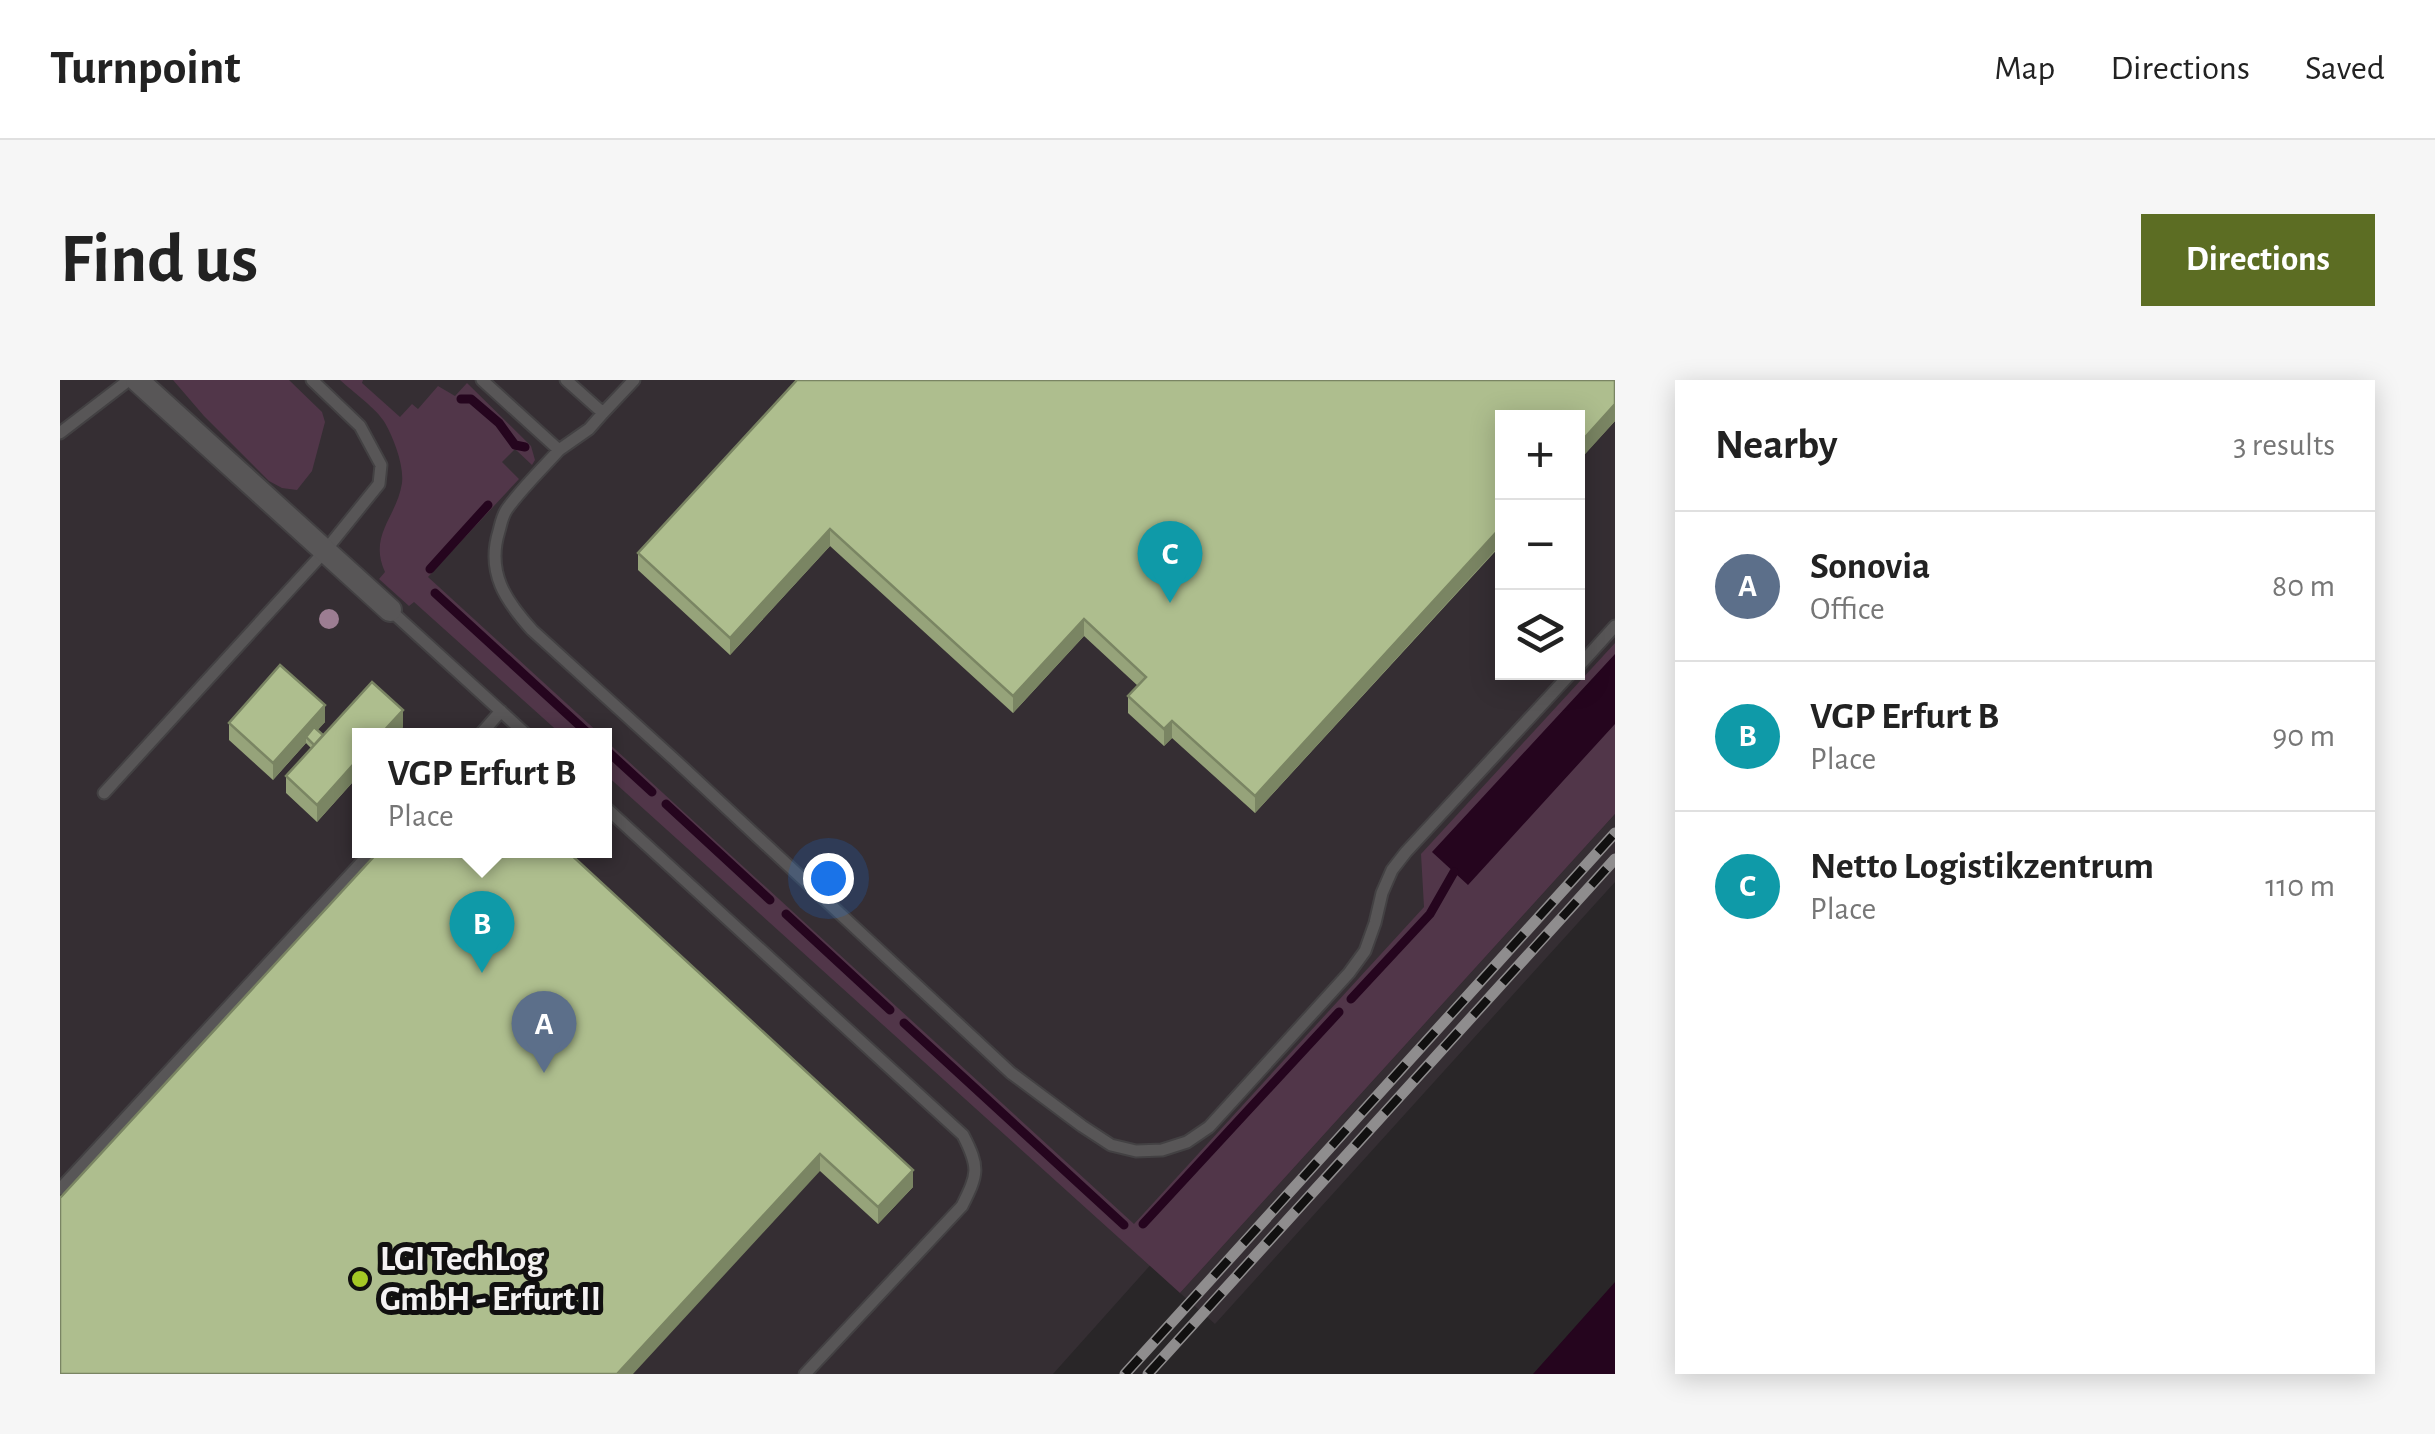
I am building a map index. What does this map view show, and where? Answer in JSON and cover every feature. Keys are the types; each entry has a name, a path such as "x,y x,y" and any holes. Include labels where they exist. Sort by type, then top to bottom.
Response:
{"street":[{"path":"137,380 390,610"}],"lane":[{"path":"60,433 129,380"},
{"path":"104,793 325,551 379,484 381,464 360,426 312,380"},
{"path":"482,380 559,450"},
{"path":"566,380 603,414"},
{"path":"634,380 589,428 559,450 504,512 496,539 495,562 498,583 511,606 532,630 1011,1073 1111,1145 1162,1150 1187,1142 1209,1128 1365,951 1382,892 1406,852 1565,680"},
{"path":"390,610 519,728"},
{"path":"1585,659 1615,626"},
{"path":"486,728 501,711"},
{"path":"612,813 963,1135 975,1158 974,1183 962,1206 805,1374"},
{"path":"60,1189 366,858"}],"shaded area":[{"path":"60,380 1615,380 1615,781 1416,968 1053,1374 60,1374"},
{"path":"173,380 289,380 322,412 325,422 312,471 297,490 269,481"},
{"path":"340,380 363,380 400,417 412,404 418,409 438,386 455,396 467,383 531,446 535,460 532,465 515,449 502,462 519,479 428,577 593,728 554,728 414,602 409,606 379,579 385,572 382,537 402,483 395,444 371,406"},
{"path":"1615,643 1615,814 1180,1293 612,780 612,746 1134,1224 1424,907 1421,854"},
{"path":"1615,654 1615,724 1468,885 1432,852"},
{"path":"1615,814 1615,882 1215,1324 1180,1293"},
{"path":"1615,1282 1615,1374 1533,1374"}],"building":[{"path":"797,380 1615,380 1615,404 1585,437 1585,410 1495,410 1495,534 1255,796 1172,721 1164,729 1128,696 1146,677 1084,619 1013,696 830,529 730,638 638,553"},
{"path":"280,665 325,705 273,763 229,723"},
{"path":"372,682 403,710 386,728 352,728 352,766 317,805 286,776"},
{"path":"314,727 323,735 314,745 306,737"},
{"path":"373,858 575,858 913,1170 878,1207 820,1154 617,1374 60,1374 60,1198"}],"waterway":[{"path":"461,399 471,399 499,423 515,445 525,447"},
{"path":"430,569 488,505"},
{"path":"435,593 582,728"},
{"path":"612,755 652,792"},
{"path":"666,804 770,900"},
{"path":"1351,999 1430,914 1454,872"},
{"path":"786,914 890,1010"},
{"path":"1143,1224 1339,1012"},
{"path":"904,1023 1124,1225"}],"railway":[{"path":"1125,1374 1615,833"},
{"path":"1148,1374 1615,859"}],"place":[{"name":"Netto Logistikzentrum","path":"1170,603"},
{"name":"VGP Erfurt B","path":"482,973"},
{"name":"Sonovia","path":"544,1073"},
{"name":"LGI TechLog GmbH - Erfurt II","path":"360,1279"}]}
